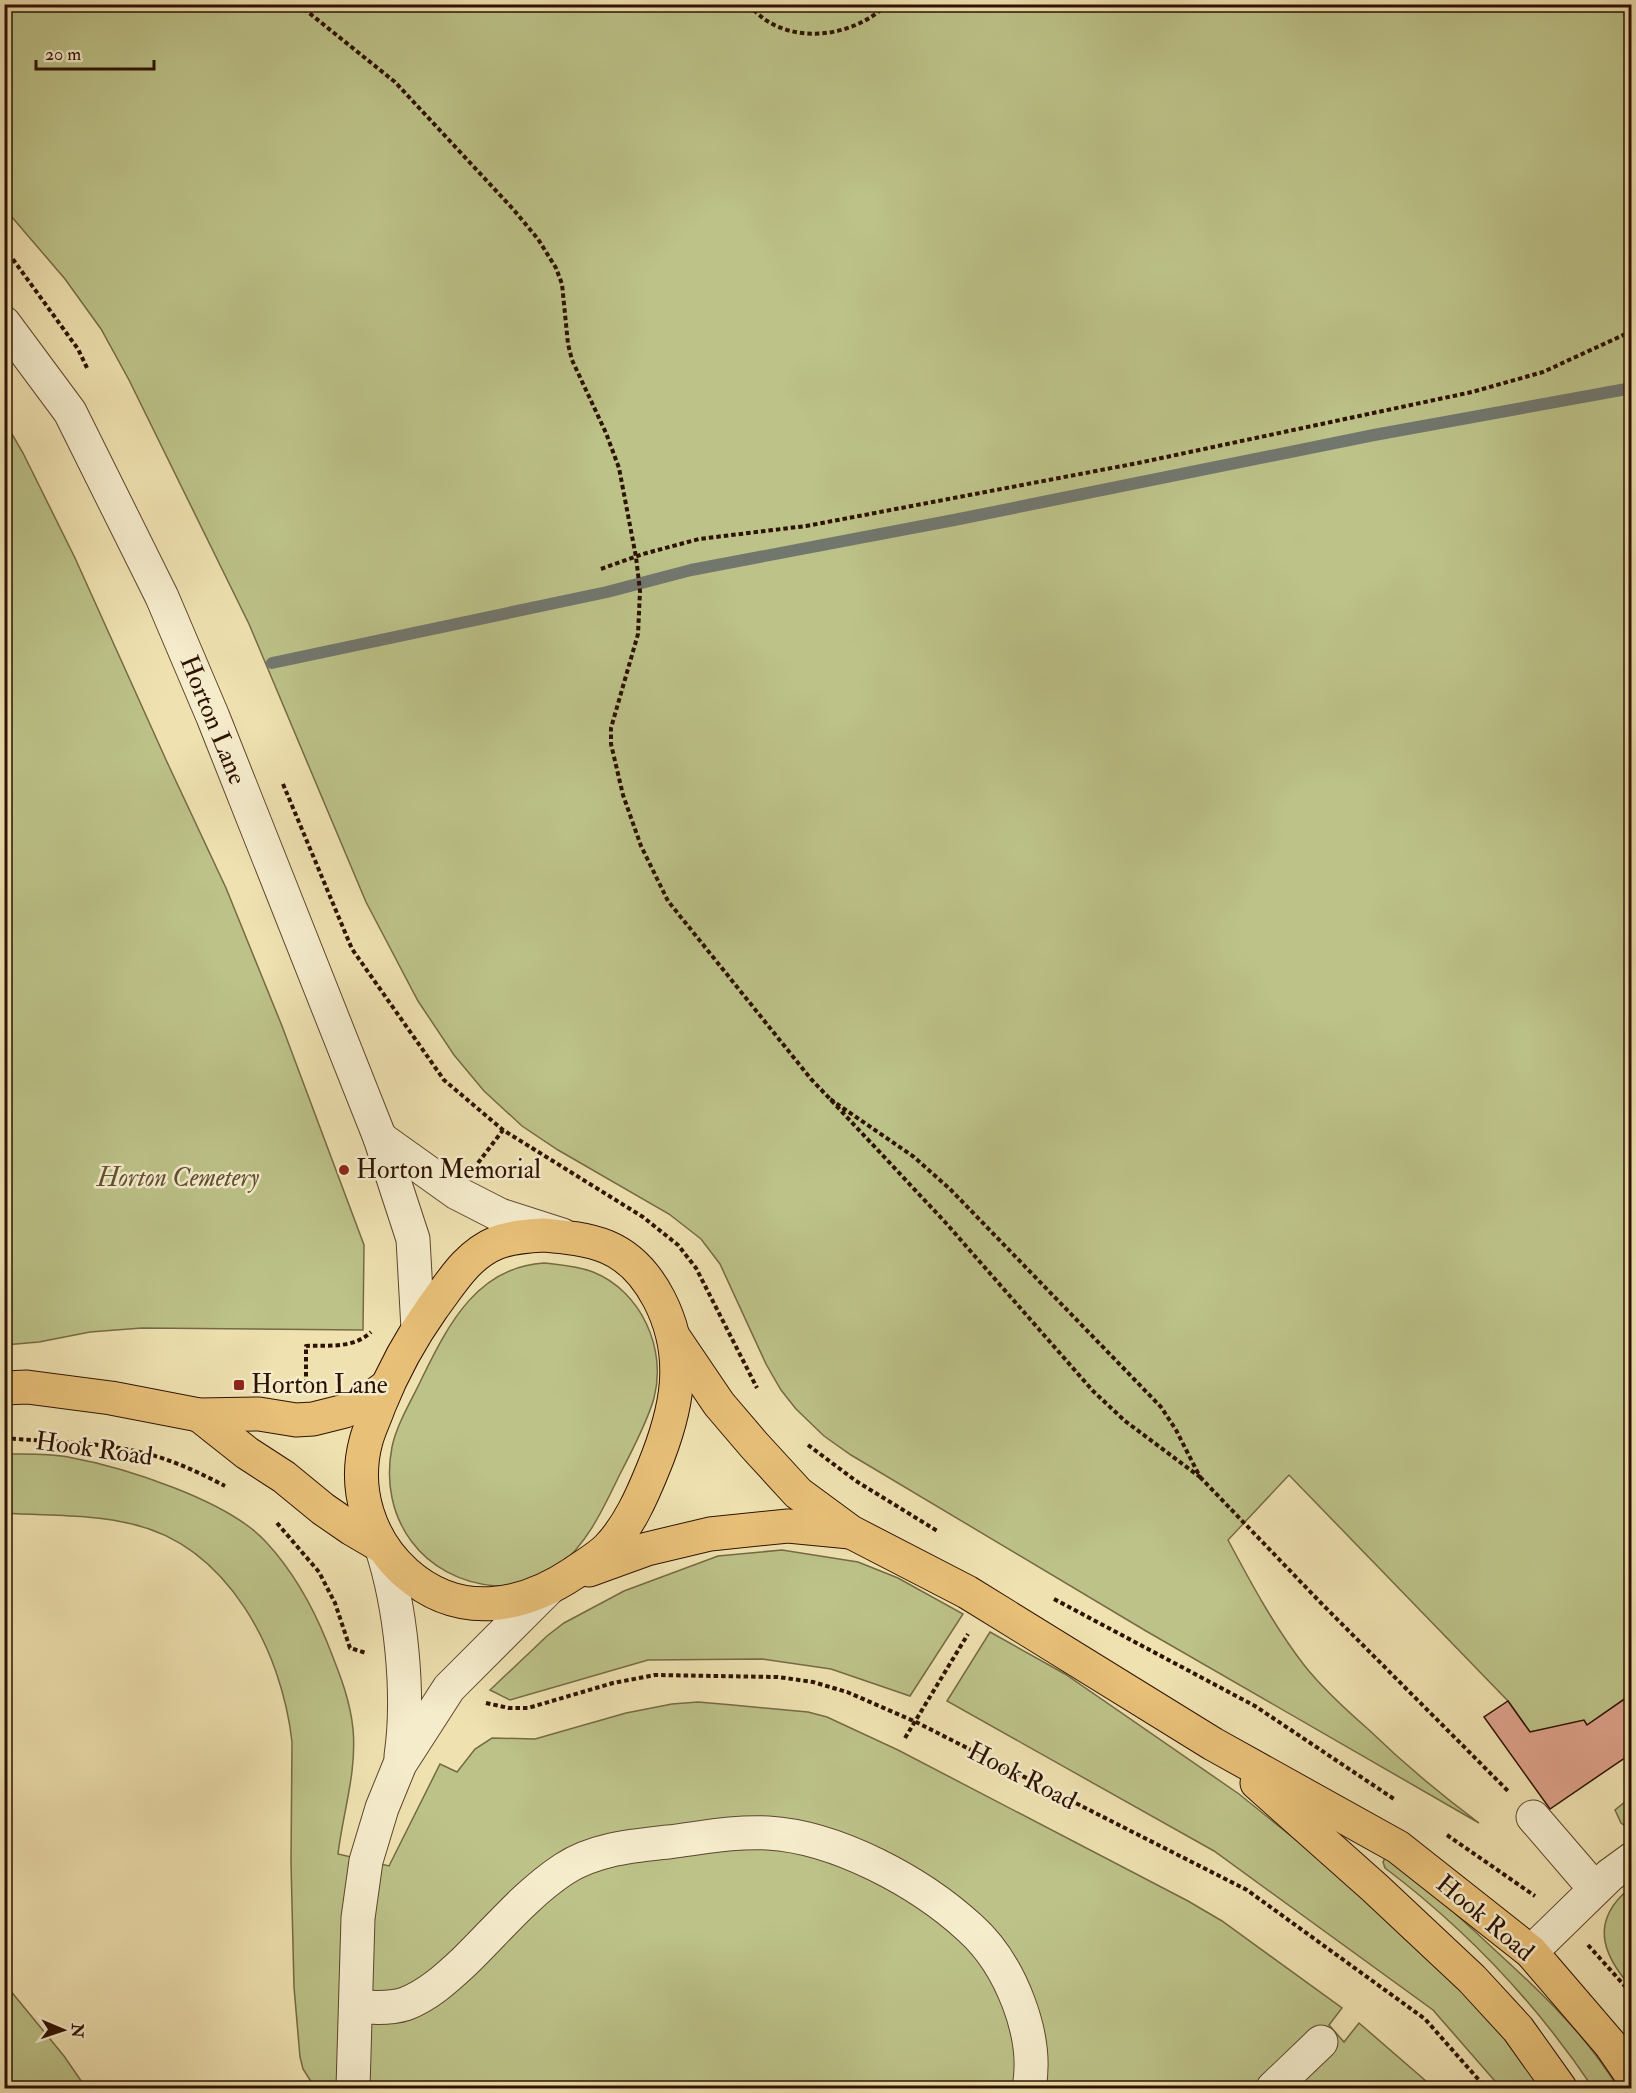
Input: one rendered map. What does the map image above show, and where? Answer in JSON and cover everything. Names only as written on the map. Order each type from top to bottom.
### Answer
[{"type":"main road","points":[[524,1236],[572,1238],[605,1246],[626,1257],[636,1266],[663,1306],[675,1339],[678,1364],[675,1400],[665,1437],[646,1486],[626,1525],[608,1548],[558,1583],[536,1595],[511,1602],[481,1605],[439,1594],[412,1578],[393,1561],[381,1546],[368,1518],[362,1488],[366,1441],[386,1387],[418,1329],[468,1261],[496,1243],[524,1236]]},
{"type":"main road","points":[[675,1339],[719,1404],[754,1445],[798,1493],[851,1532]]},
{"type":"main road","name":"Hook Road","points":[[4,1388],[27,1387],[111,1398],[199,1415],[259,1414],[297,1420],[313,1419],[345,1411],[386,1387]]},
{"type":"main road","name":"Hook Road","points":[[199,1415],[247,1453],[284,1477],[323,1509],[381,1546]]},
{"type":"main road","points":[[558,1583],[647,1550],[710,1534],[788,1526],[851,1532]]},
{"type":"main road","name":"Hook Road","points":[[851,1532],[1010,1616],[1213,1744],[1398,1846],[1531,1952],[1610,2044],[1632,2076]]},
{"type":"main road","name":"Hook Road","points":[[1213,1744],[1375,1888],[1472,1979],[1518,2028],[1560,2088]]},
{"type":"street","name":"Horton Lane","points":[[4,323],[70,412],[162,597],[213,717],[380,1138],[412,1239],[418,1329]]},
{"type":"street","points":[[380,1138],[457,1192],[500,1215],[572,1238]]},
{"type":"street","points":[[381,1546],[388,1566],[395,1601],[402,1665],[405,1727],[400,1764]]},
{"type":"street","points":[[353,2088],[356,1939],[366,1861],[382,1808],[400,1764],[449,1688],[558,1583]]},
{"type":"street","points":[[1533,1817],[1596,1889]]},
{"type":"street","points":[[356,2006],[390,2007],[406,2004],[421,1996],[453,1972],[529,1897],[563,1870],[596,1854],[628,1847],[735,1834],[766,1833],[797,1837],[860,1858],[922,1892],[975,1933],[998,1961],[1016,1999],[1031,2060],[1029,2088]]},
{"type":"street","points":[[1531,1952],[1610,1875],[1632,1859]]},
{"type":"street","points":[[1273,2088],[1321,2042]]},
{"type":"path","points":[[298,4],[395,82],[489,182],[548,253],[562,285],[568,344],[572,360],[606,433],[619,468],[640,591],[638,634],[610,728],[611,744],[623,795],[641,846],[668,901],[830,1099],[945,1222],[1093,1391],[1125,1421],[1200,1477],[1533,1817]]},
{"type":"path","points":[[749,4],[763,19],[775,27],[808,33],[841,30],[872,17],[887,4]]},
{"type":"path","points":[[601,569],[699,539],[817,524],[1138,463],[1472,392],[1543,372],[1632,331]]},
{"type":"path","points":[[830,1099],[914,1157],[950,1189],[1161,1407],[1176,1430],[1200,1477]]},
{"type":"path","points":[[473,1170],[502,1130],[643,1217],[663,1232],[687,1254],[696,1268],[761,1396]]},
{"type":"path","name":"Hook Road","points":[[4,1438],[123,1449],[147,1454],[186,1467],[228,1488]]},
{"type":"path","points":[[802,1440],[856,1481],[941,1534]]},
{"type":"path","points":[[270,1517],[320,1572],[335,1603],[350,1648],[371,1654]]},
{"type":"path","points":[[1044,1594],[1256,1706],[1402,1805]]},
{"type":"path","points":[[905,1738],[970,1632]]},
{"type":"path","name":"Hook Road","points":[[484,1703],[509,1708],[528,1708],[613,1683],[655,1675],[778,1677],[813,1682],[847,1692],[916,1722],[1247,1890],[1425,2019],[1486,2088]]},
{"type":"path","name":"Hook Road","points":[[1442,1832],[1510,1878]]},
{"type":"path","points":[[1619,1981],[1632,1994]]},
{"type":"green space","points":[[4,5],[1631,5],[1631,1694],[1587,1725],[1584,1721],[1530,1732],[1508,1701],[1289,1475],[1228,1540],[1245,1572],[1283,1635],[1319,1682],[1408,1766],[1479,1823],[1146,1631],[851,1455],[824,1436],[796,1409],[781,1390],[766,1364],[720,1264],[701,1239],[669,1214],[558,1150],[522,1126],[484,1091],[454,1055],[418,1001],[366,902],[249,624],[129,380],[101,329],[65,279],[5,209]]},
{"type":"green space","name":"Horton Cemetery","points":[[5,422],[23,453],[75,558],[226,888],[282,1026],[364,1245],[363,1330],[142,1328],[90,1332],[39,1342],[5,1345]]},
{"type":"green space","points":[[544,1263],[593,1272],[610,1281],[625,1293],[637,1307],[653,1342],[657,1360],[657,1379],[654,1398],[639,1436],[601,1513],[578,1548],[552,1572],[519,1583],[496,1586],[470,1581],[447,1572],[427,1558],[411,1541],[400,1521],[392,1498],[389,1473],[392,1447],[401,1420],[433,1356],[455,1318],[468,1301],[501,1275],[521,1267]]},
{"type":"green space","points":[[4,1454],[44,1454],[68,1457],[145,1477],[227,1512],[249,1527],[276,1553],[301,1589],[315,1615],[339,1674],[349,1706],[353,1729],[353,1761],[338,1854],[389,1866],[440,1764],[457,1772],[475,1749],[492,1738],[535,1739],[626,1713],[672,1704],[698,1702],[808,1712],[827,1717],[898,1750],[1188,1901],[1222,1921],[1342,2008],[1329,2025],[1344,2042],[1359,2023],[1434,2088],[315,2088],[303,2069],[300,2057],[294,1987],[291,1863],[292,1742],[286,1707],[276,1673],[262,1639],[244,1607],[222,1579],[196,1555],[166,1536],[132,1524],[102,1518],[5,1513]]},
{"type":"green space","points":[[782,1550],[858,1562],[898,1578],[963,1614],[910,1696],[831,1669],[762,1659],[648,1660],[510,1700],[490,1690],[564,1623],[624,1591],[718,1556]]},
{"type":"green space","points":[[990,1632],[1065,1674],[1239,1794],[1342,1877],[1426,1951],[1493,2022],[1543,2088],[1501,2088],[1433,2010],[1214,1851],[947,1701]]},
{"type":"green space","points":[[1631,1797],[1632,1830],[1621,1823],[1615,1810]]},
{"type":"green space","points":[[1385,1858],[1390,1859],[1445,1904],[1547,1999],[1578,2033],[1618,2088],[1593,2088],[1524,1997],[1472,1942],[1385,1868],[1383,1862]]},
{"type":"green space","points":[[1631,1887],[1631,1987],[1613,1962],[1604,1937],[1609,1912],[1618,1899]]},
{"type":"green space","points":[[5,1984],[64,2056],[86,2088],[5,2088]]},
{"type":"building","points":[[1632,1694],[1632,1753],[1550,1809],[1484,1717],[1508,1701],[1530,1732],[1584,1720],[1587,1725]]},
{"type":"waterway","points":[[272,663],[607,592],[691,570],[954,520],[1374,435],[1632,388]]},
{"type":"place","name":"Horton Memorial","points":[[344,1170]]},
{"type":"place","name":"Horton Lane","points":[[239,1385]]}]
